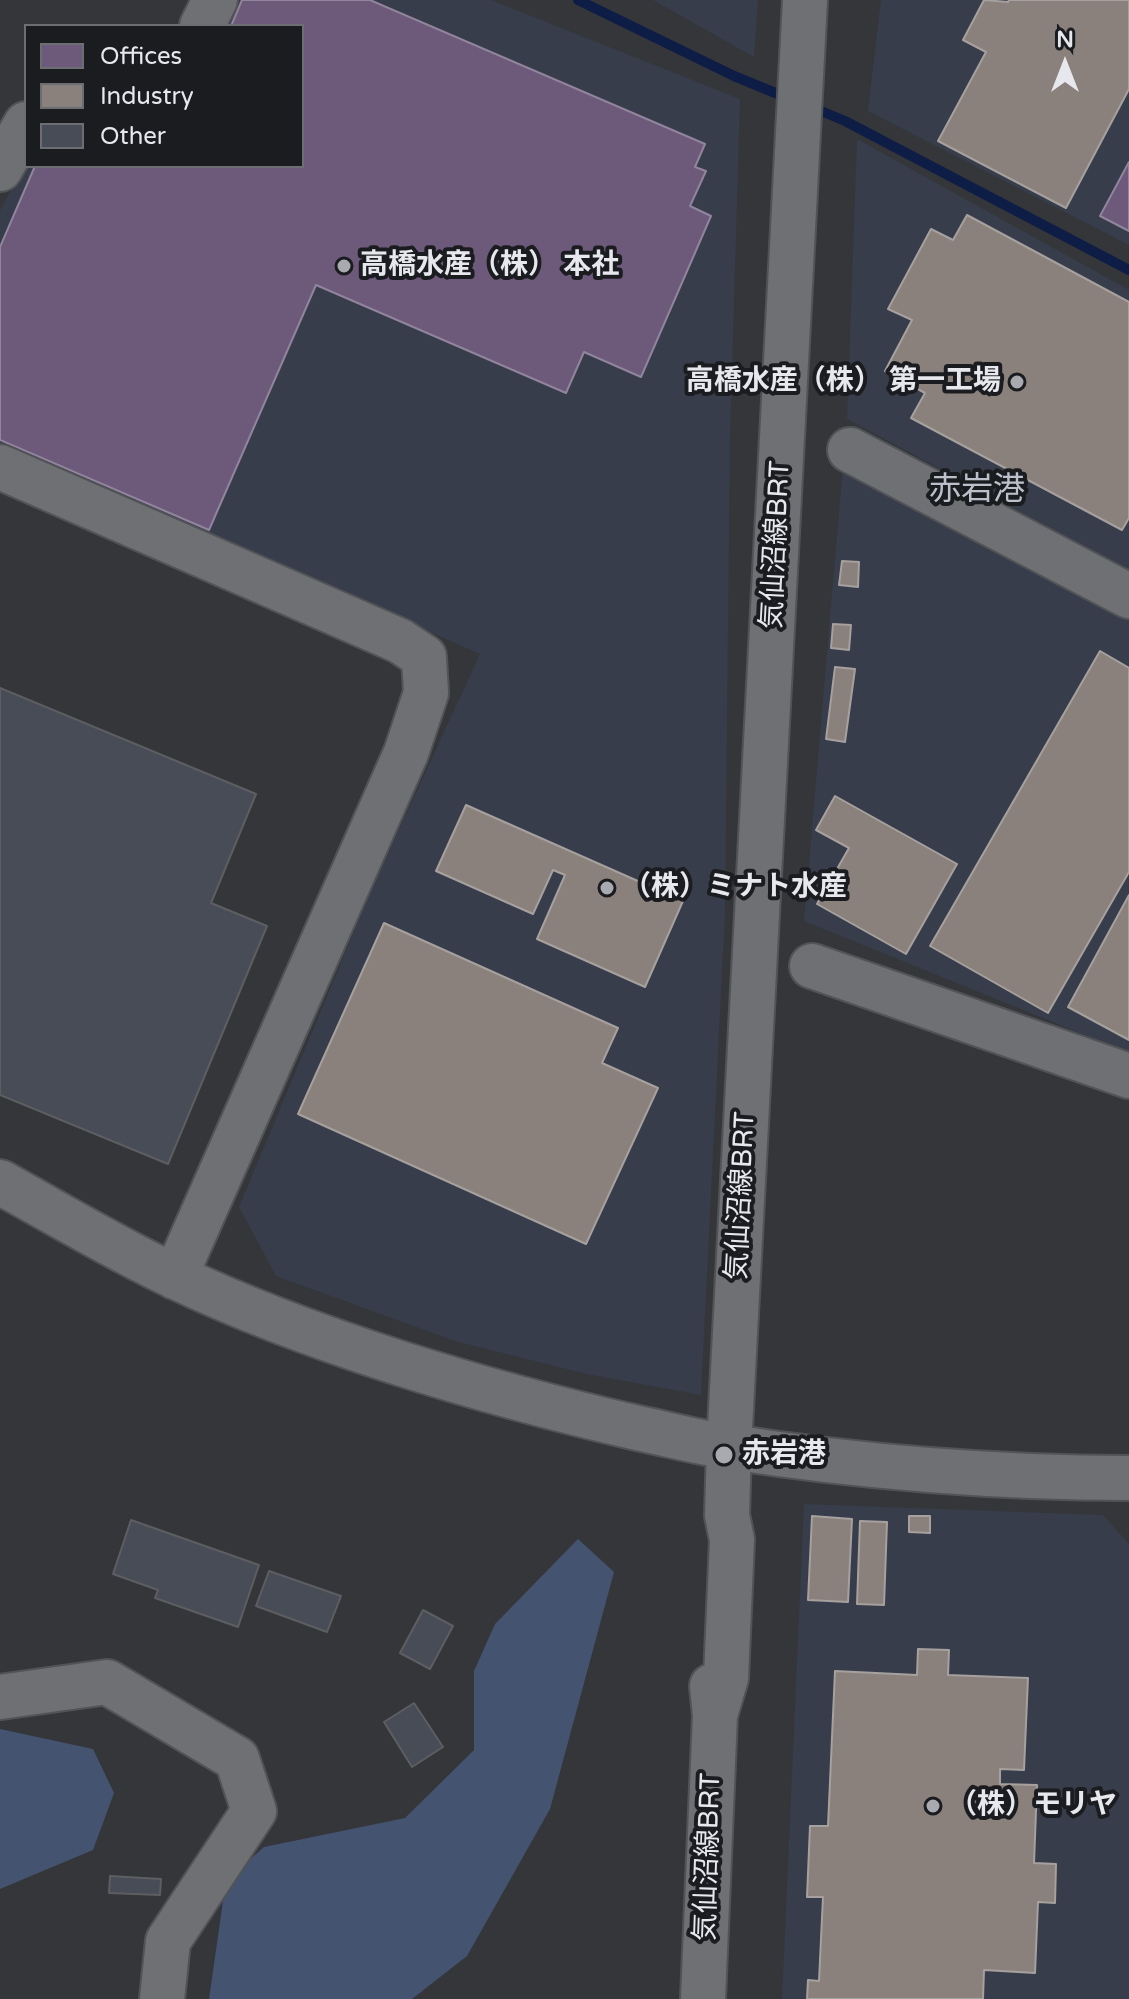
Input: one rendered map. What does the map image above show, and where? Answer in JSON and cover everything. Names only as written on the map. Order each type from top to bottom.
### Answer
[{"type":"street","points":[[203,24],[215,0]]},
{"type":"street","name":"気仙沼線BRT","points":[[703,1999],[715,1715],[711,1674],[718,1541],[727,1515],[736,1302],[726,1269],[731,1130],[748,1089],[805,0]]},
{"type":"street","points":[[0,169],[24,127]]},
{"type":"street","points":[[850,450],[1129,596]]},
{"type":"street","points":[[0,467],[400,641],[424,657],[426,693],[406,753],[175,1277]]},
{"type":"street","points":[[812,966],[1129,1076]]},
{"type":"street","points":[[0,1182],[175,1277],[352,1347],[462,1383],[611,1422],[729,1447],[957,1471],[1129,1478]]},
{"type":"street","points":[[0,1697],[107,1682],[237,1759],[254,1811],[168,1941],[162,1999]]},
{"type":"shaded area","points":[[231,0],[491,0],[740,99],[730,439],[725,911],[701,1395],[587,1374],[455,1341],[276,1276],[239,1207],[373,886],[480,654],[0,443],[0,210],[24,168],[304,168],[304,24],[218,24]]},
{"type":"shaded area","points":[[653,0],[758,0],[754,57]]},
{"type":"shaded area","points":[[881,0],[1129,0],[1129,245],[868,111]]},
{"type":"shaded area","name":"高橋水産（株） 第一工場","points":[[857,139],[1129,290],[1129,570],[847,419]]},
{"type":"shaded area","points":[[843,466],[1129,610],[1129,1053],[804,921]]},
{"type":"shaded area","points":[[804,1504],[1103,1515],[1129,1544],[1129,1999],[782,1999]]},
{"type":"shaded area","points":[[578,1539],[614,1572],[550,1809],[467,1956],[412,1999],[209,1999],[226,1880],[264,1847],[405,1818],[474,1750],[474,1671],[495,1624]]},
{"type":"shaded area","points":[[0,1729],[93,1749],[114,1793],[93,1850],[0,1889]]},
{"type":"building: Offices","name":"高橋水産（株） 本社","points":[[242,0],[370,0],[705,144],[695,167],[706,171],[690,206],[711,216],[641,377],[584,352],[566,393],[316,285],[209,530],[0,440],[0,247],[34,168],[304,168],[304,24],[232,24]]},
{"type":"building: Offices","points":[[1129,162],[1129,231],[1100,216]]},
{"type":"building: Industry","points":[[984,0],[1129,0],[1129,89],[1066,208],[938,141],[986,52],[963,40]]},
{"type":"building: Industry","name":"高橋水産（株） 第一工場","points":[[967,215],[1129,302],[1129,518],[1122,530],[911,418],[925,393],[885,371],[912,320],[888,309],[931,229],[953,240]]},
{"type":"building: Industry","points":[[842,561],[859,562],[858,587],[839,585]]},
{"type":"building: Industry","points":[[833,624],[851,625],[849,650],[831,648]]},
{"type":"building: Industry","points":[[1100,651],[1129,668],[1129,872],[1048,1013],[930,946]]},
{"type":"building: Industry","points":[[835,667],[855,669],[845,742],[826,739]]},
{"type":"building: Industry","points":[[835,796],[957,864],[906,954],[817,904],[849,848],[816,830]]},
{"type":"building: Industry","name":"（株）ミナト水産","points":[[466,805],[683,901],[645,987],[537,939],[565,875],[553,870],[533,914],[436,871]]},
{"type":"building: Industry","points":[[1129,895],[1129,1040],[1068,1007]]},
{"type":"building: Industry","points":[[384,923],[618,1028],[602,1063],[658,1088],[586,1244],[298,1114]]},
{"type":"building: Industry","points":[[812,1516],[852,1519],[848,1602],[808,1600]]},
{"type":"building: Industry","points":[[909,1516],[930,1516],[930,1533],[909,1532]]},
{"type":"building: Industry","points":[[860,1521],[887,1522],[884,1605],[857,1604]]},
{"type":"building: Industry","name":"（株）モリヤ","points":[[918,1649],[949,1650],[948,1675],[1028,1678],[1024,1770],[1000,1769],[1000,1784],[1037,1785],[1034,1863],[1056,1864],[1055,1903],[1038,1902],[1035,1973],[984,1970],[983,1999],[807,1999],[808,1980],[819,1981],[823,1897],[807,1897],[810,1826],[828,1826],[835,1671],[917,1675]]},
{"type":"building: Other","points":[[0,688],[256,794],[211,903],[267,926],[168,1164],[0,1095]]},
{"type":"building: Other","points":[[131,1520],[259,1565],[238,1627],[155,1598],[158,1590],[113,1574]]},
{"type":"building: Other","points":[[269,1571],[341,1596],[327,1632],[256,1606]]},
{"type":"building: Other","points":[[423,1610],[453,1626],[430,1669],[400,1653]]},
{"type":"building: Other","points":[[414,1703],[443,1747],[412,1767],[384,1722]]},
{"type":"building: Other","points":[[110,1876],[161,1879],[160,1895],[109,1893]]},
{"type":"waterway","points":[[578,0],[734,76],[790,99]]},
{"type":"waterway","points":[[809,106],[845,121],[1129,270]]},
{"type":"place","name":"高橋水産（株） 本社","points":[[344,266]]},
{"type":"place","name":"高橋水産（株） 第一工場","points":[[1017,382]]},
{"type":"place","name":"（株）ミナト水産","points":[[607,888]]},
{"type":"place","name":"赤岩港","points":[[724,1455]]},
{"type":"place","name":"（株）モリヤ","points":[[933,1806]]},
{"type":"district","name":"赤岩港","points":[[977,491]]}]
